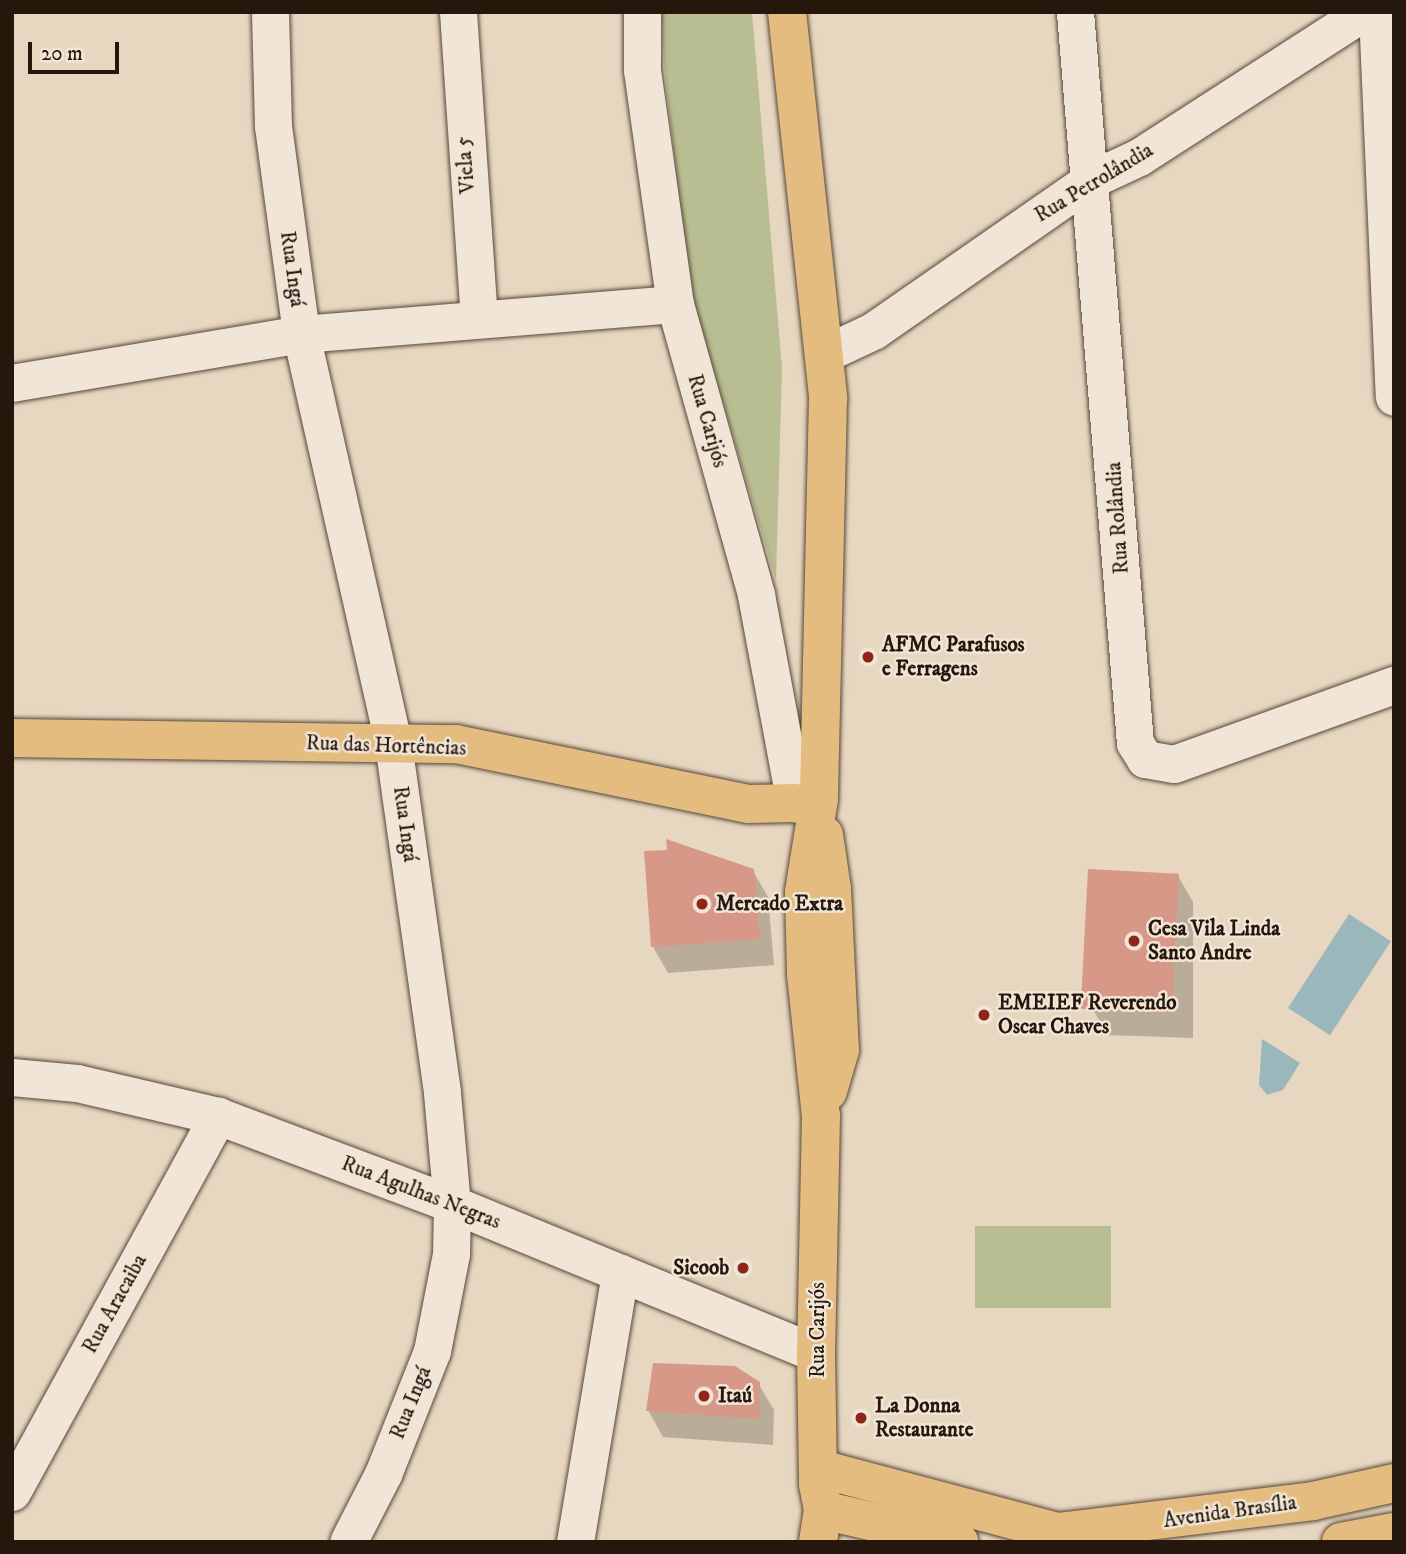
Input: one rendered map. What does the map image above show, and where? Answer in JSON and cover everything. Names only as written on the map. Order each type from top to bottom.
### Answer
[{"type":"main road","name":"Rua Carijós","points":[[787,12],[828,398],[807,801],[832,889],[840,1050],[821,1116],[816,1353],[821,1526]]},
{"type":"main road","name":"Rua das Hortências","points":[[12,738],[456,744],[749,804],[807,801]]},
{"type":"main road","name":"Avenida Brasília","points":[[821,1469],[1058,1537],[1313,1501],[1394,1483]]},
{"type":"main road","points":[[821,1526],[959,1542]]},
{"type":"main road","points":[[1342,1542],[1394,1532]]},
{"type":"street","name":"Rua Ingá","points":[[270,12],[273,126],[301,334],[393,743],[442,1093],[452,1204],[451,1254],[432,1350],[383,1474],[348,1542]]},
{"type":"street","name":"Viela 5","points":[[458,12],[479,318]]},
{"type":"street","name":"Rua Carijós","points":[[642,12],[642,71],[675,304],[756,595],[807,801]]},
{"type":"street","name":"Rua Rolândia","points":[[1075,12],[1092,179],[1135,743],[1145,758],[1174,764],[1394,685]]},
{"type":"street","name":"Rua Petrolândia","points":[[824,354],[873,331],[1092,179],[1139,157],[1364,12]]},
{"type":"street","points":[[1377,12],[1394,397]]},
{"type":"street","points":[[12,383],[301,334],[675,304]]},
{"type":"street","name":"Rua Agulhas Negras","points":[[12,1077],[77,1083],[218,1116],[452,1204],[816,1353]]},
{"type":"street","name":"Rua Aracaiba","points":[[12,1492],[218,1116]]},
{"type":"street","points":[[575,1542],[620,1273]]},
{"type":"green space","points":[[662,12],[752,12],[782,368],[776,580],[690,291],[664,65]]},
{"type":"green space","points":[[975,1226],[1111,1226],[1111,1308],[975,1308]]},
{"type":"water","points":[[1349,914],[1391,941],[1330,1035],[1288,1008]]},
{"type":"water","points":[[1262,1039],[1300,1063],[1283,1090],[1267,1095],[1259,1085]]},
{"type":"building","name":"Mercado Extra","points":[[666,839],[754,869],[760,939],[651,947],[644,851],[667,850]]},
{"type":"building","name":"Cesa Vila Linda Santo Andre","points":[[1088,869],[1179,874],[1172,1014],[1081,1009]]},
{"type":"building","name":"Itaú","points":[[653,1363],[735,1366],[760,1382],[759,1419],[646,1411]]},
{"type":"place","name":"AFMC Parafusos e Ferragens","points":[[868,657]]},
{"type":"place","name":"Mercado Extra","points":[[702,904]]},
{"type":"place","name":"Cesa Vila Linda Santo Andre","points":[[1134,941]]},
{"type":"place","name":"EMEIEF Reverendo Oscar Chaves","points":[[984,1015]]},
{"type":"place","name":"Sicoob","points":[[743,1268]]},
{"type":"place","name":"Itaú","points":[[704,1396]]},
{"type":"place","name":"La Donna Restaurante","points":[[861,1418]]}]
